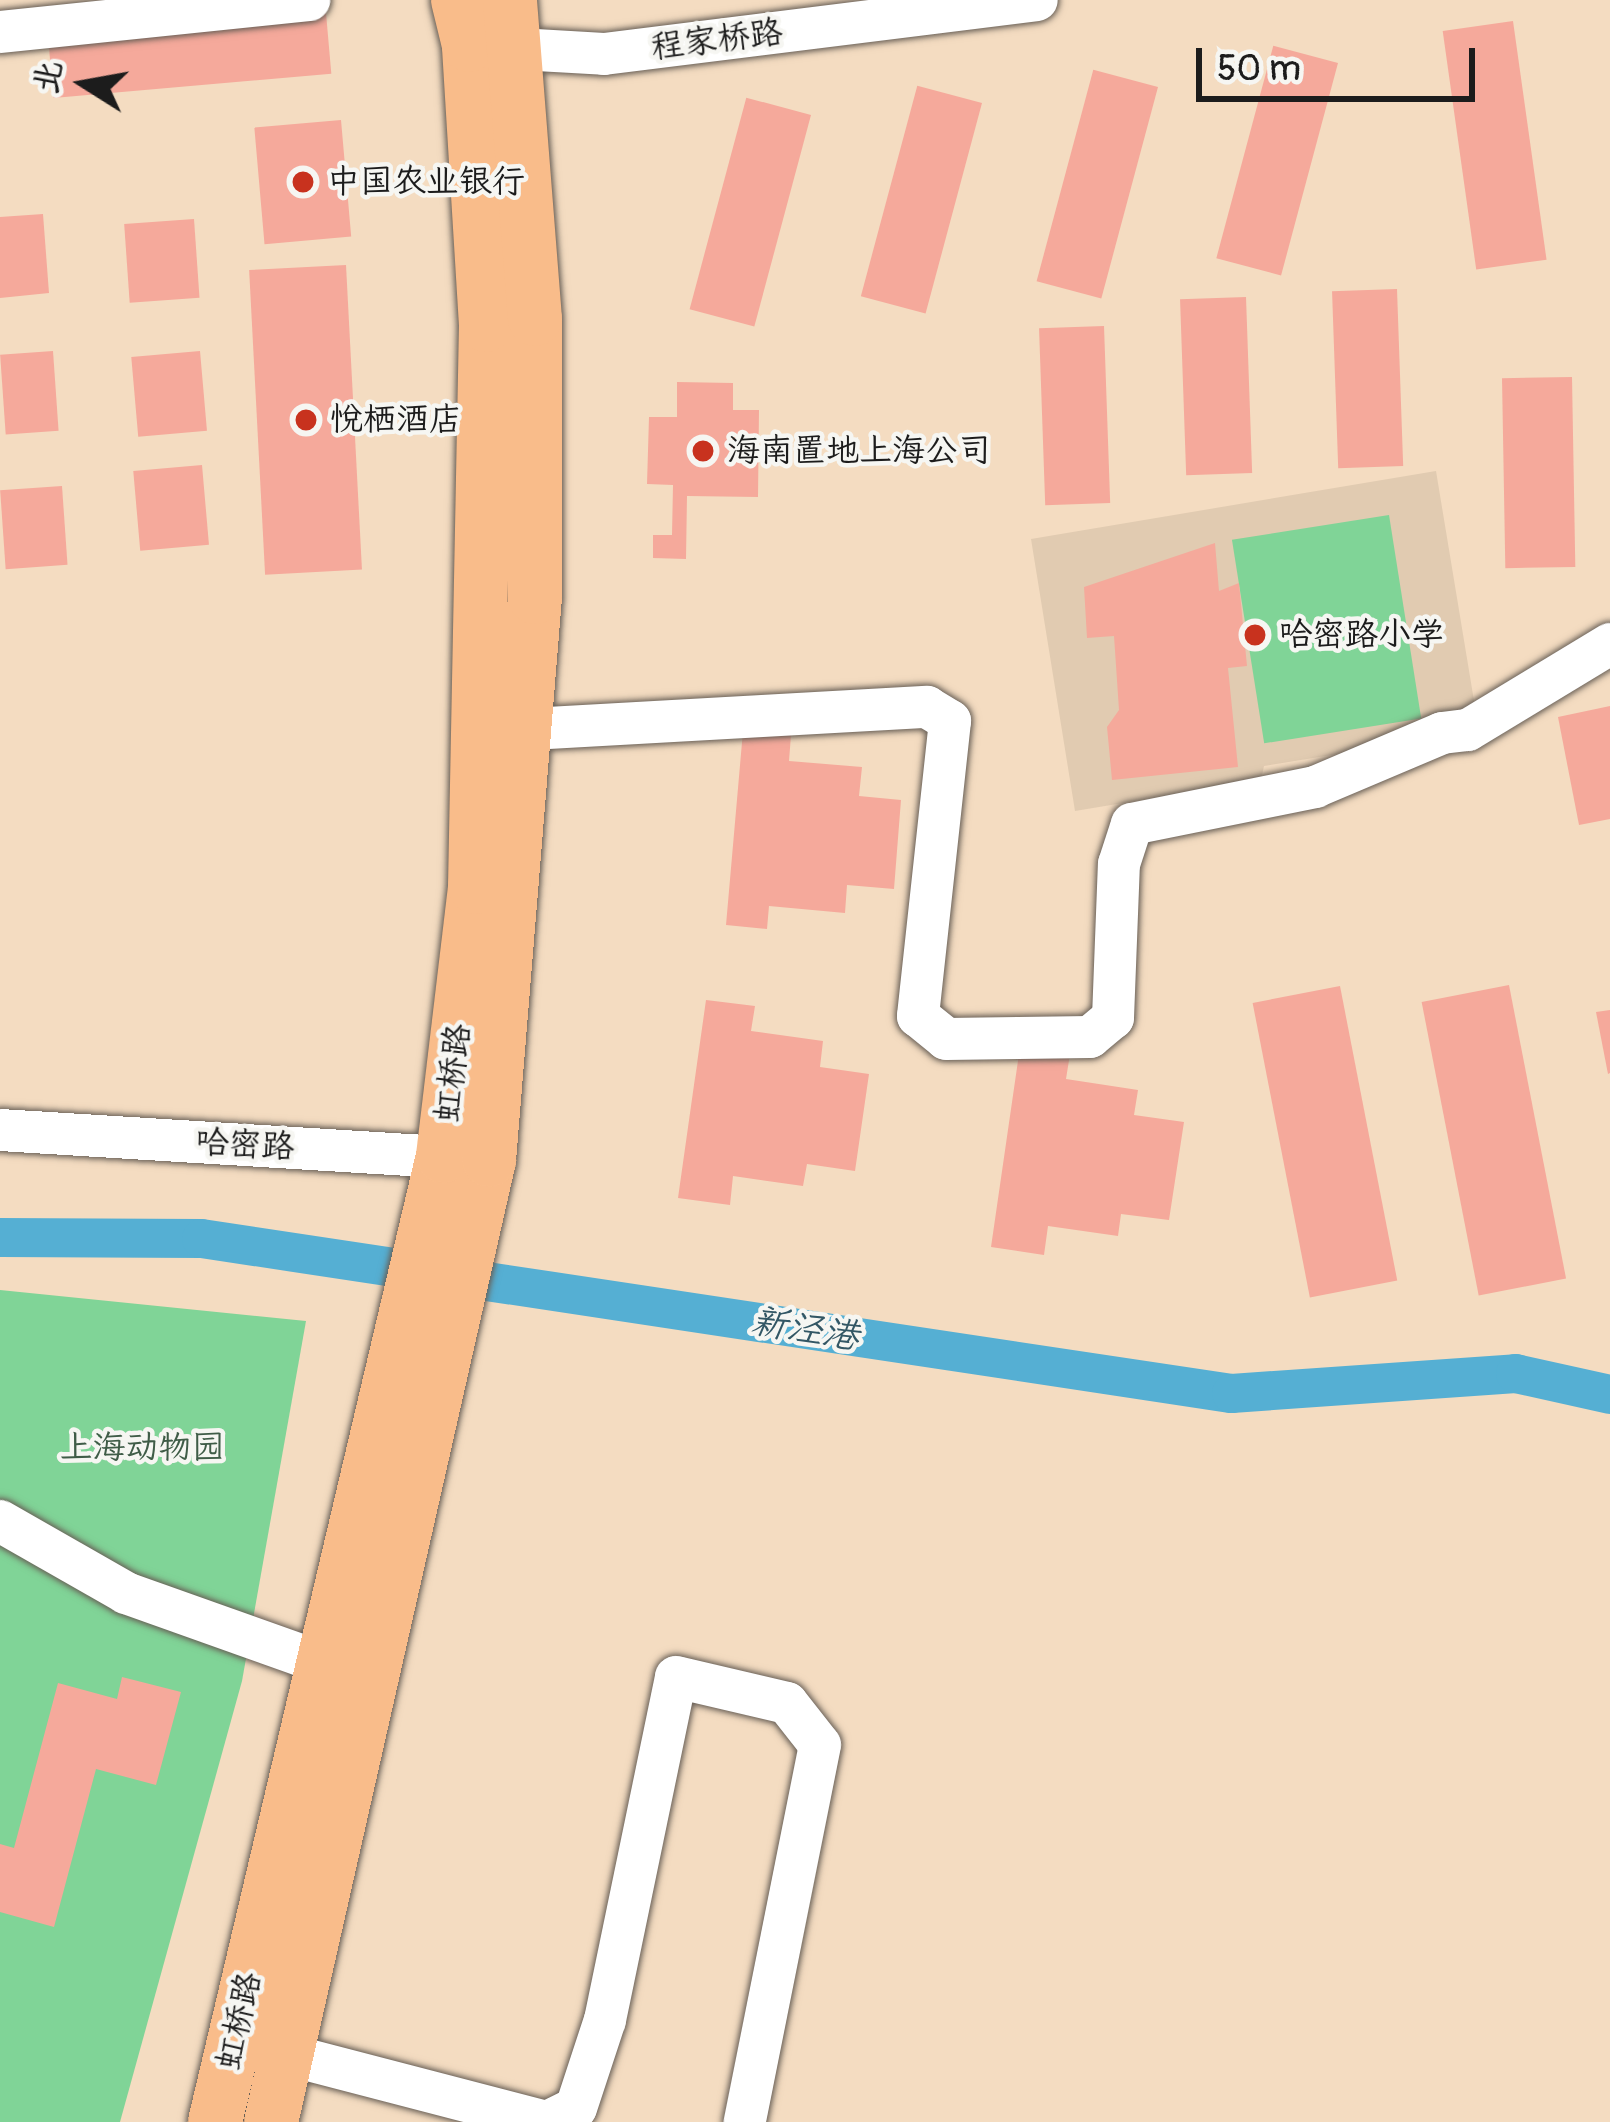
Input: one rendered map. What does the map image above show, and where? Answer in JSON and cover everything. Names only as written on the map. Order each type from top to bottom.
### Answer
[{"type":"main road","name":"虹桥路","points":[[272,2122],[289,2055],[422,1347],[466,1158],[530,729],[535,319],[489,24]]},
{"type":"main road","name":"虹桥路","points":[[466,1158],[482,625],[489,24]]},
{"type":"main road","name":"虹桥路","points":[[215,2122],[323,1663],[422,1347]]},
{"type":"street","points":[[0,32],[308,0]]},
{"type":"street","name":"程家桥路","points":[[489,24],[604,54],[1037,0]]},
{"type":"street","points":[[530,729],[927,706],[950,722],[918,1016],[946,1039],[1090,1036],[1113,1018],[1119,864],[1132,824],[1315,788],[1442,733],[1468,730],[1610,644]]},
{"type":"street","name":"哈密路","points":[[0,1130],[466,1158]]},
{"type":"street","points":[[0,1521],[126,1593],[323,1663]]},
{"type":"street","points":[[289,2055],[547,2122],[576,2108],[605,2020],[676,1677],[787,1703],[820,1744],[745,2122]]},
{"type":"shaded area","name":"哈密路小学","points":[[1436,471],[1479,731],[1264,766],[1261,780],[1075,811],[1031,539]]},
{"type":"green space","points":[[1389,515],[1421,718],[1264,743],[1232,540]]},
{"type":"green space","name":"上海动物园","points":[[0,1290],[306,1321],[242,1681],[120,2122],[0,2122]]},
{"type":"building","points":[[326,13],[331,74],[53,98],[48,37]]},
{"type":"building","points":[[1513,21],[1547,260],[1476,270],[1443,31]]},
{"type":"building","points":[[1273,46],[1338,63],[1281,276],[1216,258]]},
{"type":"building","points":[[1093,70],[1158,87],[1101,299],[1037,281]]},
{"type":"building","points":[[917,86],[982,103],[926,314],[861,296]]},
{"type":"building","points":[[746,98],[811,115],[754,327],[690,309]]},
{"type":"building","name":"中国农业银行","points":[[341,120],[351,237],[265,244],[254,128]]},
{"type":"building","points":[[43,214],[49,293],[0,298],[0,217]]},
{"type":"building","points":[[194,219],[200,298],[130,303],[124,224]]},
{"type":"building","name":"悦栖酒店","points":[[346,265],[362,570],[265,575],[249,270]]},
{"type":"building","points":[[1397,289],[1403,466],[1338,468],[1332,291]]},
{"type":"building","points":[[1246,297],[1252,473],[1186,475],[1180,299]]},
{"type":"building","points":[[1104,326],[1110,503],[1045,505],[1039,328]]},
{"type":"building","points":[[53,351],[59,431],[6,435],[0,355]]},
{"type":"building","points":[[200,351],[207,431],[138,437],[131,357]]},
{"type":"building","points":[[1572,377],[1575,567],[1505,568],[1502,378]]},
{"type":"building","name":"海南置地上海公司","points":[[677,382],[733,383],[733,410],[759,410],[758,497],[687,496],[686,559],[653,558],[653,535],[672,535],[673,485],[647,484],[649,417],[677,417]]},
{"type":"building","points":[[202,465],[209,545],[140,551],[133,471]]},
{"type":"building","points":[[62,486],[68,565],[6,569],[0,490]]},
{"type":"building","points":[[1215,543],[1219,591],[1239,583],[1247,666],[1228,668],[1238,767],[1112,780],[1107,727],[1119,710],[1114,636],[1087,638],[1084,587]]},
{"type":"building","points":[[1610,706],[1610,819],[1579,825],[1558,717]]},
{"type":"building","points":[[743,731],[791,735],[789,761],[862,767],[859,796],[901,800],[894,889],[847,885],[845,913],[769,906],[767,929],[726,925]]},
{"type":"building","points":[[1509,985],[1566,1279],[1479,1295],[1422,1002]]},
{"type":"building","points":[[1340,986],[1397,1280],[1310,1297],[1253,1003]]},
{"type":"building","points":[[706,1000],[755,1006],[751,1031],[823,1041],[820,1067],[869,1074],[855,1171],[807,1164],[803,1186],[733,1176],[730,1205],[678,1198]]},
{"type":"building","points":[[1610,1010],[1610,1073],[1608,1074],[1596,1012]]},
{"type":"building","points":[[1020,1047],[1070,1054],[1066,1079],[1138,1090],[1134,1115],[1184,1122],[1169,1220],[1121,1214],[1118,1236],[1048,1226],[1044,1255],[991,1247]]},
{"type":"building","points":[[122,1677],[181,1692],[156,1785],[96,1769],[54,1927],[0,1912],[0,1844],[14,1848],[58,1683],[117,1699]]},
{"type":"waterway","name":"新泾港","points":[[0,1237],[201,1238],[1231,1393],[1515,1373],[1610,1394]]},
{"type":"place","name":"中国农业银行","points":[[303,182]]},
{"type":"place","name":"悦栖酒店","points":[[306,420]]},
{"type":"place","name":"海南置地上海公司","points":[[703,451]]},
{"type":"place","name":"哈密路小学","points":[[1255,635]]}]
